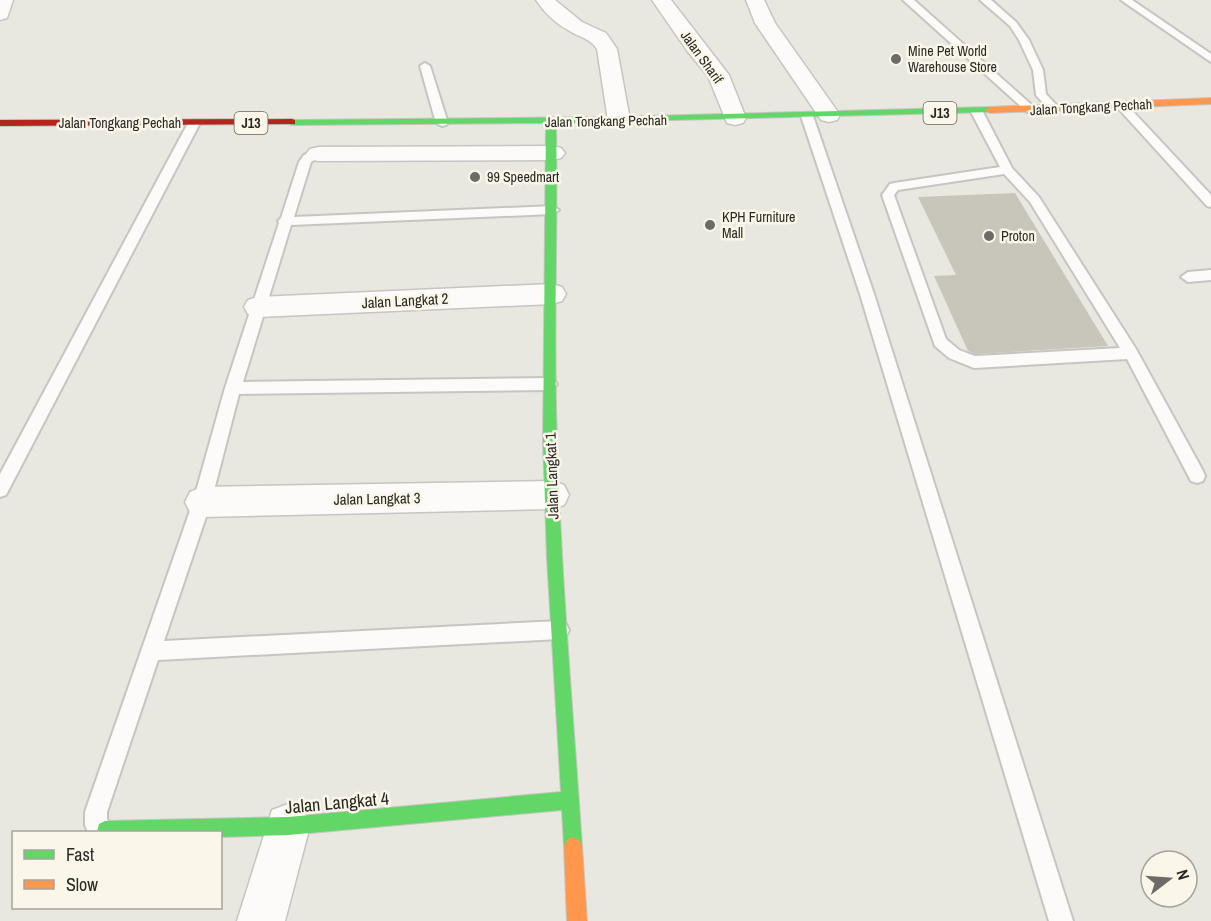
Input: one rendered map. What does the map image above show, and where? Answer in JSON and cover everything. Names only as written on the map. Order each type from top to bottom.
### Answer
[{"type":"main road","name":"Jalan Tongkang Pechah","points":[[0,123],[442,123],[551,140],[619,120],[977,112],[1211,101]]},
{"type":"main road","name":"Jalan Langkat 1","points":[[551,140],[553,210],[549,384],[552,495],[577,921]]},
{"type":"main road","name":"Jalan Langkat 4","points":[[105,830],[288,826],[571,800]]},
{"type":"street","points":[[0,14],[4,0]]},
{"type":"street","points":[[545,0],[554,10],[576,26],[599,37],[607,49],[619,120]]},
{"type":"street","name":"Jalan Sharif","points":[[661,0],[695,48],[718,75],[735,118]]},
{"type":"street","points":[[755,0],[765,22],[829,115]]},
{"type":"street","points":[[318,154],[551,140]]},
{"type":"street","name":"Jalan Langkat 2","points":[[258,308],[552,294]]},
{"type":"street","name":"Jalan Langkat 3","points":[[202,502],[552,495]]},
{"type":"street","points":[[261,921],[288,826]]},
{"type":"lane","points":[[908,0],[1031,110]]},
{"type":"lane","points":[[985,0],[1013,24],[1024,40],[1038,70],[1041,95],[1054,109]]},
{"type":"lane","points":[[1126,0],[1211,60]]},
{"type":"lane","points":[[425,66],[442,123]]},
{"type":"lane","points":[[1122,106],[1211,203]]},
{"type":"lane","points":[[977,112],[1007,170],[1035,200],[1131,353],[1197,476]]},
{"type":"lane","points":[[807,116],[867,294],[1061,921]]},
{"type":"lane","points":[[0,490],[194,123]]},
{"type":"lane","points":[[105,830],[96,825],[96,812],[202,502],[233,388],[284,221],[305,162],[308,158],[318,154]]},
{"type":"lane","points":[[1007,170],[894,187],[888,195],[940,342],[954,354],[974,362],[1131,353]]},
{"type":"lane","points":[[284,221],[553,210]]},
{"type":"lane","points":[[1188,277],[1211,275]]},
{"type":"lane","points":[[233,388],[549,384]]},
{"type":"lane","points":[[150,651],[559,630]]},
{"type":"building","name":"Proton","points":[[1015,193],[1108,346],[975,354],[968,351],[934,276],[956,275],[918,197]]},
{"type":"traffic: fast","points":[[292,122],[606,120],[990,110]]},
{"type":"traffic: fast","points":[[551,122],[550,442],[573,846]]},
{"type":"traffic: fast","points":[[105,830],[288,826],[571,800]]},
{"type":"traffic: slow","points":[[990,110],[1211,101]]},
{"type":"traffic: slow","points":[[573,846],[577,921]]},
{"type":"traffic: jam","points":[[0,123],[292,122]]},
{"type":"place","name":"Mine Pet World Warehouse Store","points":[[896,59]]},
{"type":"place","name":"99 Speedmart","points":[[475,177]]},
{"type":"place","name":"KPH Furniture Mall","points":[[710,225]]},
{"type":"place","name":"Proton","points":[[989,236]]}]
